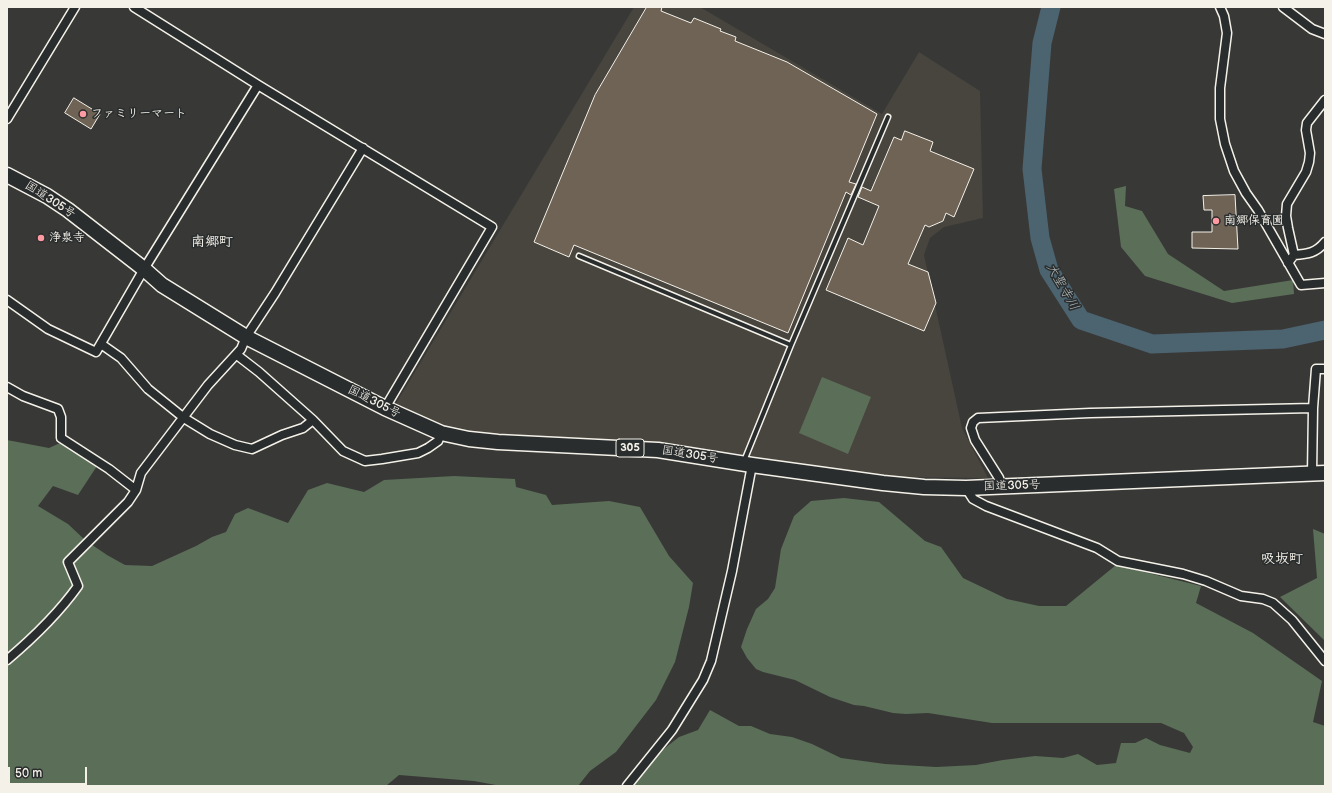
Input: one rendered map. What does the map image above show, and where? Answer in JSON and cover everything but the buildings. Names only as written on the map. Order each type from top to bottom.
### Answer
[{"type":"highway","name":"国道305号","points":[[7,175],[47,196],[68,210],[144,269],[162,285],[246,337],[384,408],[441,433],[468,439],[498,442],[658,450],[882,484],[924,487],[1002,487],[1318,473]]},
{"type":"street","points":[[7,119],[75,7]]},
{"type":"street","points":[[134,7],[258,85],[492,227],[384,408]]},
{"type":"street","points":[[1220,7],[1224,16],[1227,33],[1220,88],[1220,119],[1225,144],[1234,170],[1246,193],[1258,210],[1301,284],[1325,283]]},
{"type":"street","points":[[1282,7],[1312,28],[1325,34]]},
{"type":"street","points":[[7,300],[48,329],[96,352],[144,269],[258,85]]},
{"type":"street","points":[[1288,263],[1294,255],[1286,216],[1287,204],[1306,172],[1309,162],[1310,153],[1306,130],[1307,123],[1325,100]]},
{"type":"street","points":[[7,660],[67,601],[78,586],[68,562],[128,502],[136,490],[141,473],[208,385],[236,355],[363,148]]},
{"type":"street","points":[[1294,255],[1311,254],[1318,250],[1325,242]]},
{"type":"street","points":[[101,344],[121,358],[148,390],[184,418],[210,434],[235,445],[252,449],[282,435],[303,428],[314,420]]},
{"type":"street","points":[[236,355],[259,372],[314,420],[343,451],[365,461],[418,453],[438,441],[441,433]]},
{"type":"street","points":[[1318,473],[1313,408],[1316,369],[1325,369]]},
{"type":"street","points":[[7,387],[23,396],[58,409],[61,417],[61,438],[109,469],[136,490]]},
{"type":"street","points":[[1002,487],[999,478],[975,440],[971,428],[973,422],[978,418],[1090,413],[1313,408]]},
{"type":"street","points":[[627,786],[672,730],[703,680],[711,661],[732,571],[748,464]]},
{"type":"street","points":[[966,488],[973,499],[986,506],[1097,548],[1118,561],[1189,576],[1206,581],[1242,596],[1263,599],[1273,603],[1292,620],[1325,660]]},
{"type":"lane","points":[[748,464],[791,345],[888,117]]},
{"type":"lane","points":[[579,256],[791,345]]},
{"type":"shaded area","points":[[634,7],[700,7],[882,114],[919,52],[980,91],[983,218],[944,227],[930,238],[924,255],[962,428],[988,478],[882,477],[738,454],[635,441],[486,433],[438,424],[395,405]]},
{"type":"green space","points":[[1126,186],[1125,206],[1142,211],[1168,254],[1224,291],[1293,280],[1294,294],[1232,303],[1145,276],[1121,247],[1114,189]]},
{"type":"green space","points":[[822,377],[871,397],[848,454],[799,433]]},
{"type":"green space","points":[[7,440],[49,448],[60,443],[97,466],[78,495],[53,486],[38,506],[68,524],[85,540],[125,565],[152,566],[196,546],[212,537],[226,532],[235,514],[248,508],[288,523],[308,490],[327,483],[364,492],[384,480],[454,476],[515,479],[516,487],[546,495],[552,505],[609,501],[640,507],[669,556],[693,583],[689,607],[675,662],[656,700],[616,752],[590,771],[578,786],[501,786],[474,781],[399,775],[386,786],[7,786]]},
{"type":"green space","points":[[844,498],[879,502],[925,541],[941,547],[963,578],[1007,599],[1039,606],[1066,606],[1116,565],[1201,586],[1196,603],[1253,633],[1322,681],[1313,722],[1325,726],[1325,786],[633,786],[660,752],[679,737],[698,730],[710,710],[739,726],[751,726],[770,734],[792,737],[812,744],[841,758],[885,764],[936,767],[976,765],[1035,756],[1063,758],[1078,754],[1097,765],[1116,763],[1121,743],[1135,743],[1146,738],[1160,745],[1190,753],[1193,747],[1184,733],[1161,723],[992,723],[928,713],[893,713],[854,705],[830,697],[795,680],[756,669],[747,658],[741,647],[756,609],[768,599],[775,588],[781,549],[794,516],[811,501]]},
{"type":"green space","points":[[1313,529],[1325,534],[1325,641],[1280,597],[1317,578]]},
{"type":"waterway","name":"大聖寺川","points":[[1051,7],[1042,43],[1032,169],[1040,238],[1049,270],[1081,320],[1152,344],[1283,339],[1325,330]]},
{"type":"place","name":"ファミリーマート","points":[[83,114]]},
{"type":"place","name":"南郷保育園","points":[[1216,221]]},
{"type":"place","name":"浄泉寺","points":[[41,238]]},
{"type":"district","name":"南郷町","points":[[212,242]]},
{"type":"district","name":"吸坂町","points":[[1282,559]]}]
